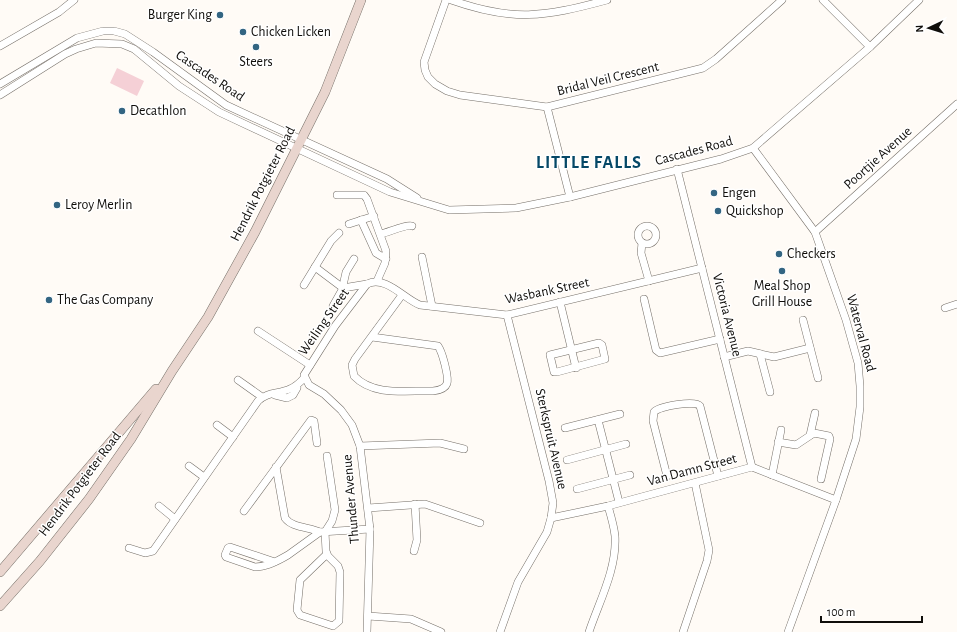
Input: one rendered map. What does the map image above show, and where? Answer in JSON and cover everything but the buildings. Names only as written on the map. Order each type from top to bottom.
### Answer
[{"type":"main road","name":"Hendrik Potgieter Road","points":[[0,606],[40,561],[89,499],[131,439],[172,371],[208,317],[255,232],[325,92],[361,0]]},
{"type":"main road","name":"Hendrik Potgieter Road","points":[[0,572],[172,371]]},
{"type":"street","points":[[0,46],[59,12],[74,0]]},
{"type":"street","name":"Bridal Veil Crescent","points":[[446,0],[424,62],[428,77],[435,84],[447,91],[460,95],[547,107],[703,68],[716,59],[782,0]]},
{"type":"street","points":[[450,0],[492,12],[526,16],[570,10],[607,0]]},
{"type":"street","points":[[823,0],[870,47]]},
{"type":"street","name":"Cascades Road","points":[[0,95],[65,54],[93,43],[122,44],[134,50],[179,86],[219,112],[298,147],[390,192],[448,210],[516,208],[570,197],[677,169],[721,160],[753,148],[870,47],[919,0]]},
{"type":"street","name":"Cascades Road","points":[[0,84],[76,38],[98,32],[114,31],[129,35],[226,105],[302,138],[387,179],[424,202]]},
{"type":"street","points":[[547,107],[570,197]]},
{"type":"street","name":"Poortjie Avenue","points":[[815,232],[955,109]]},
{"type":"street","name":"Waterval Road","points":[[753,148],[815,232],[846,320],[858,363],[860,386],[860,407],[856,439],[836,500],[788,632]]},
{"type":"street","name":"Victoria Avenue","points":[[677,169],[752,467]]},
{"type":"street","points":[[338,195],[365,196],[374,216],[385,245],[386,259],[377,282]]},
{"type":"street","points":[[349,224],[374,216]]},
{"type":"street","points":[[362,220],[376,253],[386,259]]},
{"type":"street","points":[[380,234],[393,232],[407,225],[412,226]]},
{"type":"street","points":[[304,285],[331,242],[339,233]]},
{"type":"street","points":[[642,243],[641,254],[649,281]]},
{"type":"street","points":[[422,257],[432,306]]},
{"type":"street","points":[[333,306],[343,288],[344,275],[354,259]]},
{"type":"street","points":[[315,267],[343,288],[367,284]]},
{"type":"street","name":"Wasbank Street","points":[[377,282],[388,285],[411,302],[507,315],[702,268]]},
{"type":"street","name":"Weiling Street","points":[[309,385],[304,378],[305,372],[335,326],[367,284],[377,282]]},
{"type":"street","points":[[372,337],[438,346],[441,350],[449,380],[446,386],[441,390],[434,391],[375,389],[357,379],[352,371],[352,365],[372,337],[402,295]]},
{"type":"street","points":[[644,299],[656,350],[660,353],[720,339]]},
{"type":"street","points":[[560,302],[576,368]]},
{"type":"street","points":[[945,308],[957,304]]},
{"type":"street","name":"Sterkspruit Avenue","points":[[500,632],[518,582],[546,532],[551,518],[553,503],[549,481],[507,315]]},
{"type":"street","points":[[803,320],[818,378]]},
{"type":"street","points":[[258,331],[310,365]]},
{"type":"street","points":[[600,343],[605,356],[604,360],[576,368],[555,372],[550,358],[552,355],[600,343]]},
{"type":"street","points":[[724,357],[748,351],[774,357],[810,348]]},
{"type":"street","points":[[760,354],[770,392]]},
{"type":"street","points":[[129,548],[145,553],[151,552],[262,397],[288,391],[298,385],[304,378]]},
{"type":"street","points":[[238,380],[262,397]]},
{"type":"street","name":"Thunder Avenue","points":[[309,385],[324,394],[341,410],[352,425],[360,446],[370,529],[367,632]]},
{"type":"street","points":[[667,476],[653,421],[654,412],[660,408],[695,403],[700,406],[718,476]]},
{"type":"street","points":[[810,435],[815,413]]},
{"type":"street","points":[[565,428],[620,414]]},
{"type":"street","points":[[244,511],[311,420],[314,421],[317,442]]},
{"type":"street","points":[[598,420],[618,502]]},
{"type":"street","points":[[217,425],[233,437]]},
{"type":"street","points":[[772,475],[781,430]]},
{"type":"street","points":[[778,442],[796,445],[810,435],[818,433],[830,437],[821,479]]},
{"type":"street","points":[[360,446],[440,443],[464,449]]},
{"type":"street","points":[[567,460],[626,444]]},
{"type":"street","points":[[275,562],[230,547],[225,555],[226,557],[255,567],[266,566],[275,562],[288,555],[323,532],[332,521],[334,510],[327,456]]},
{"type":"street","points":[[189,466],[204,477]]},
{"type":"street","points":[[276,467],[285,518],[290,523],[313,528],[323,532],[370,529]]},
{"type":"street","name":"Van Damn Street","points":[[551,518],[608,506],[618,502],[752,467],[836,500]]},
{"type":"street","points":[[577,489],[630,475]]},
{"type":"street","points":[[683,632],[707,562],[709,550],[695,483]]},
{"type":"street","points":[[414,551],[417,540],[415,504]]},
{"type":"street","points":[[368,508],[415,504],[437,507],[480,523]]},
{"type":"street","points":[[159,506],[175,519]]},
{"type":"street","points":[[589,632],[611,568],[614,553],[614,526],[608,506]]},
{"type":"street","points":[[323,532],[327,554],[338,566],[340,572],[339,621],[337,628],[300,615],[297,610],[300,580],[327,554]]},
{"type":"street","points":[[368,616],[412,619],[441,632]]},
{"type":"shaded area","points":[[117,68],[144,81],[137,96],[110,83]]},
{"type":"place","name":"Burger King","points":[[220,15]]},
{"type":"place","name":"Chicken Licken","points":[[243,32]]},
{"type":"place","name":"Steers","points":[[256,47]]},
{"type":"place","name":"Decathlon","points":[[122,111]]},
{"type":"place","name":"Engen","points":[[714,193]]},
{"type":"place","name":"Leroy Merlin","points":[[57,205]]},
{"type":"place","name":"Quickshop","points":[[718,211]]},
{"type":"place","name":"Checkers","points":[[779,254]]},
{"type":"place","name":"Meal Shop Grill House","points":[[782,271]]},
{"type":"place","name":"The Gas Company","points":[[49,300]]},
{"type":"district","name":"LITTLE FALLS","points":[[589,163]]}]
